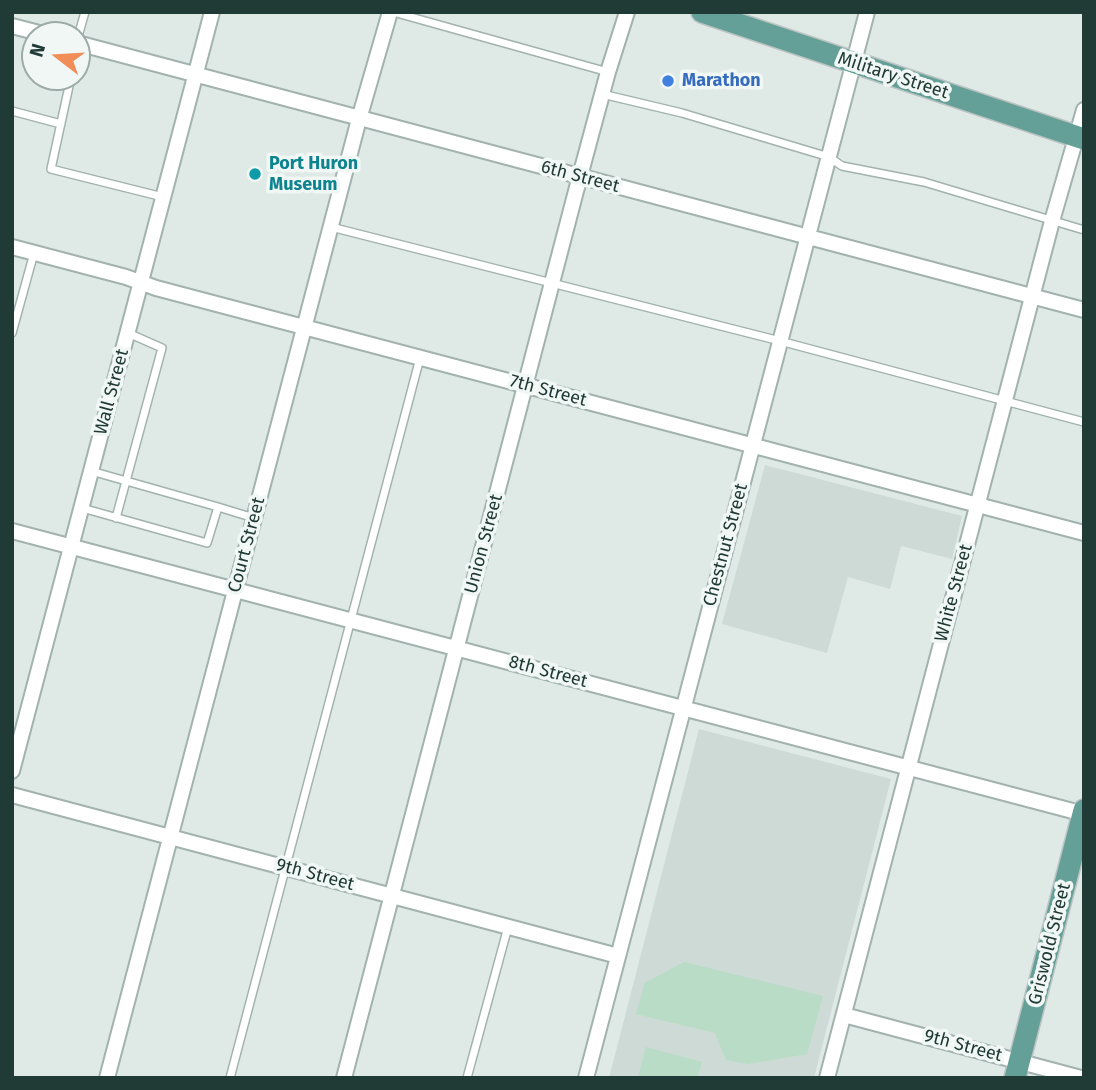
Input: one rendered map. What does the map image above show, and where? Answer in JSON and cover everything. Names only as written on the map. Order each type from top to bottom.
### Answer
[{"type":"main road","name":"Military Street","points":[[702,12],[1080,138]]},
{"type":"main road","name":"Griswold Street","points":[[1018,1069],[1083,813]]},
{"type":"street","name":"Wall Street","points":[[12,771],[212,12]]},
{"type":"street","name":"Court Street","points":[[107,1078],[359,118],[392,12]]},
{"type":"street","name":"Union Street","points":[[344,1078],[608,72],[627,12]]},
{"type":"street","name":"Chestnut Street","points":[[586,1078],[867,12]]},
{"type":"street","name":"6th Street","points":[[91,45],[1084,310]]},
{"type":"street","name":"White Street","points":[[827,1078],[1052,222],[1080,138],[1084,110]]},
{"type":"street","name":"7th Street","points":[[12,247],[156,288],[1084,533]]},
{"type":"street","name":"8th Street","points":[[12,531],[1083,813]]},
{"type":"street","name":"9th Street","points":[[12,795],[618,956]]},
{"type":"street","name":"9th Street","points":[[844,1015],[1018,1069],[1081,1078]]},
{"type":"lane","points":[[392,12],[608,72]]},
{"type":"lane","points":[[68,91],[51,169],[163,197]]},
{"type":"lane","points":[[603,94],[682,113],[829,157],[842,166],[924,182],[1084,230]]},
{"type":"lane","points":[[12,111],[61,124]]},
{"type":"lane","points":[[331,227],[780,341],[1084,422]]},
{"type":"lane","points":[[12,333],[34,253]]},
{"type":"lane","points":[[116,518],[162,348],[127,332]]},
{"type":"lane","points":[[230,1078],[420,357]]},
{"type":"lane","points":[[91,471],[254,518]]},
{"type":"lane","points":[[82,508],[207,543],[218,507]]},
{"type":"lane","points":[[467,1078],[508,927]]},
{"type":"shaded area","points":[[765,465],[962,516],[952,559],[901,546],[890,589],[848,577],[827,653],[722,624]]},
{"type":"shaded area","points":[[699,729],[891,779],[814,1078],[609,1078]]},
{"type":"green space","points":[[684,962],[823,996],[807,1054],[748,1064],[726,1060],[715,1033],[636,1014],[645,983]]},
{"type":"green space","points":[[646,1047],[702,1062],[697,1078],[638,1078]]},
{"type":"place","name":"Marathon","points":[[668,81]]},
{"type":"place","name":"Port Huron Museum","points":[[255,174]]}]
